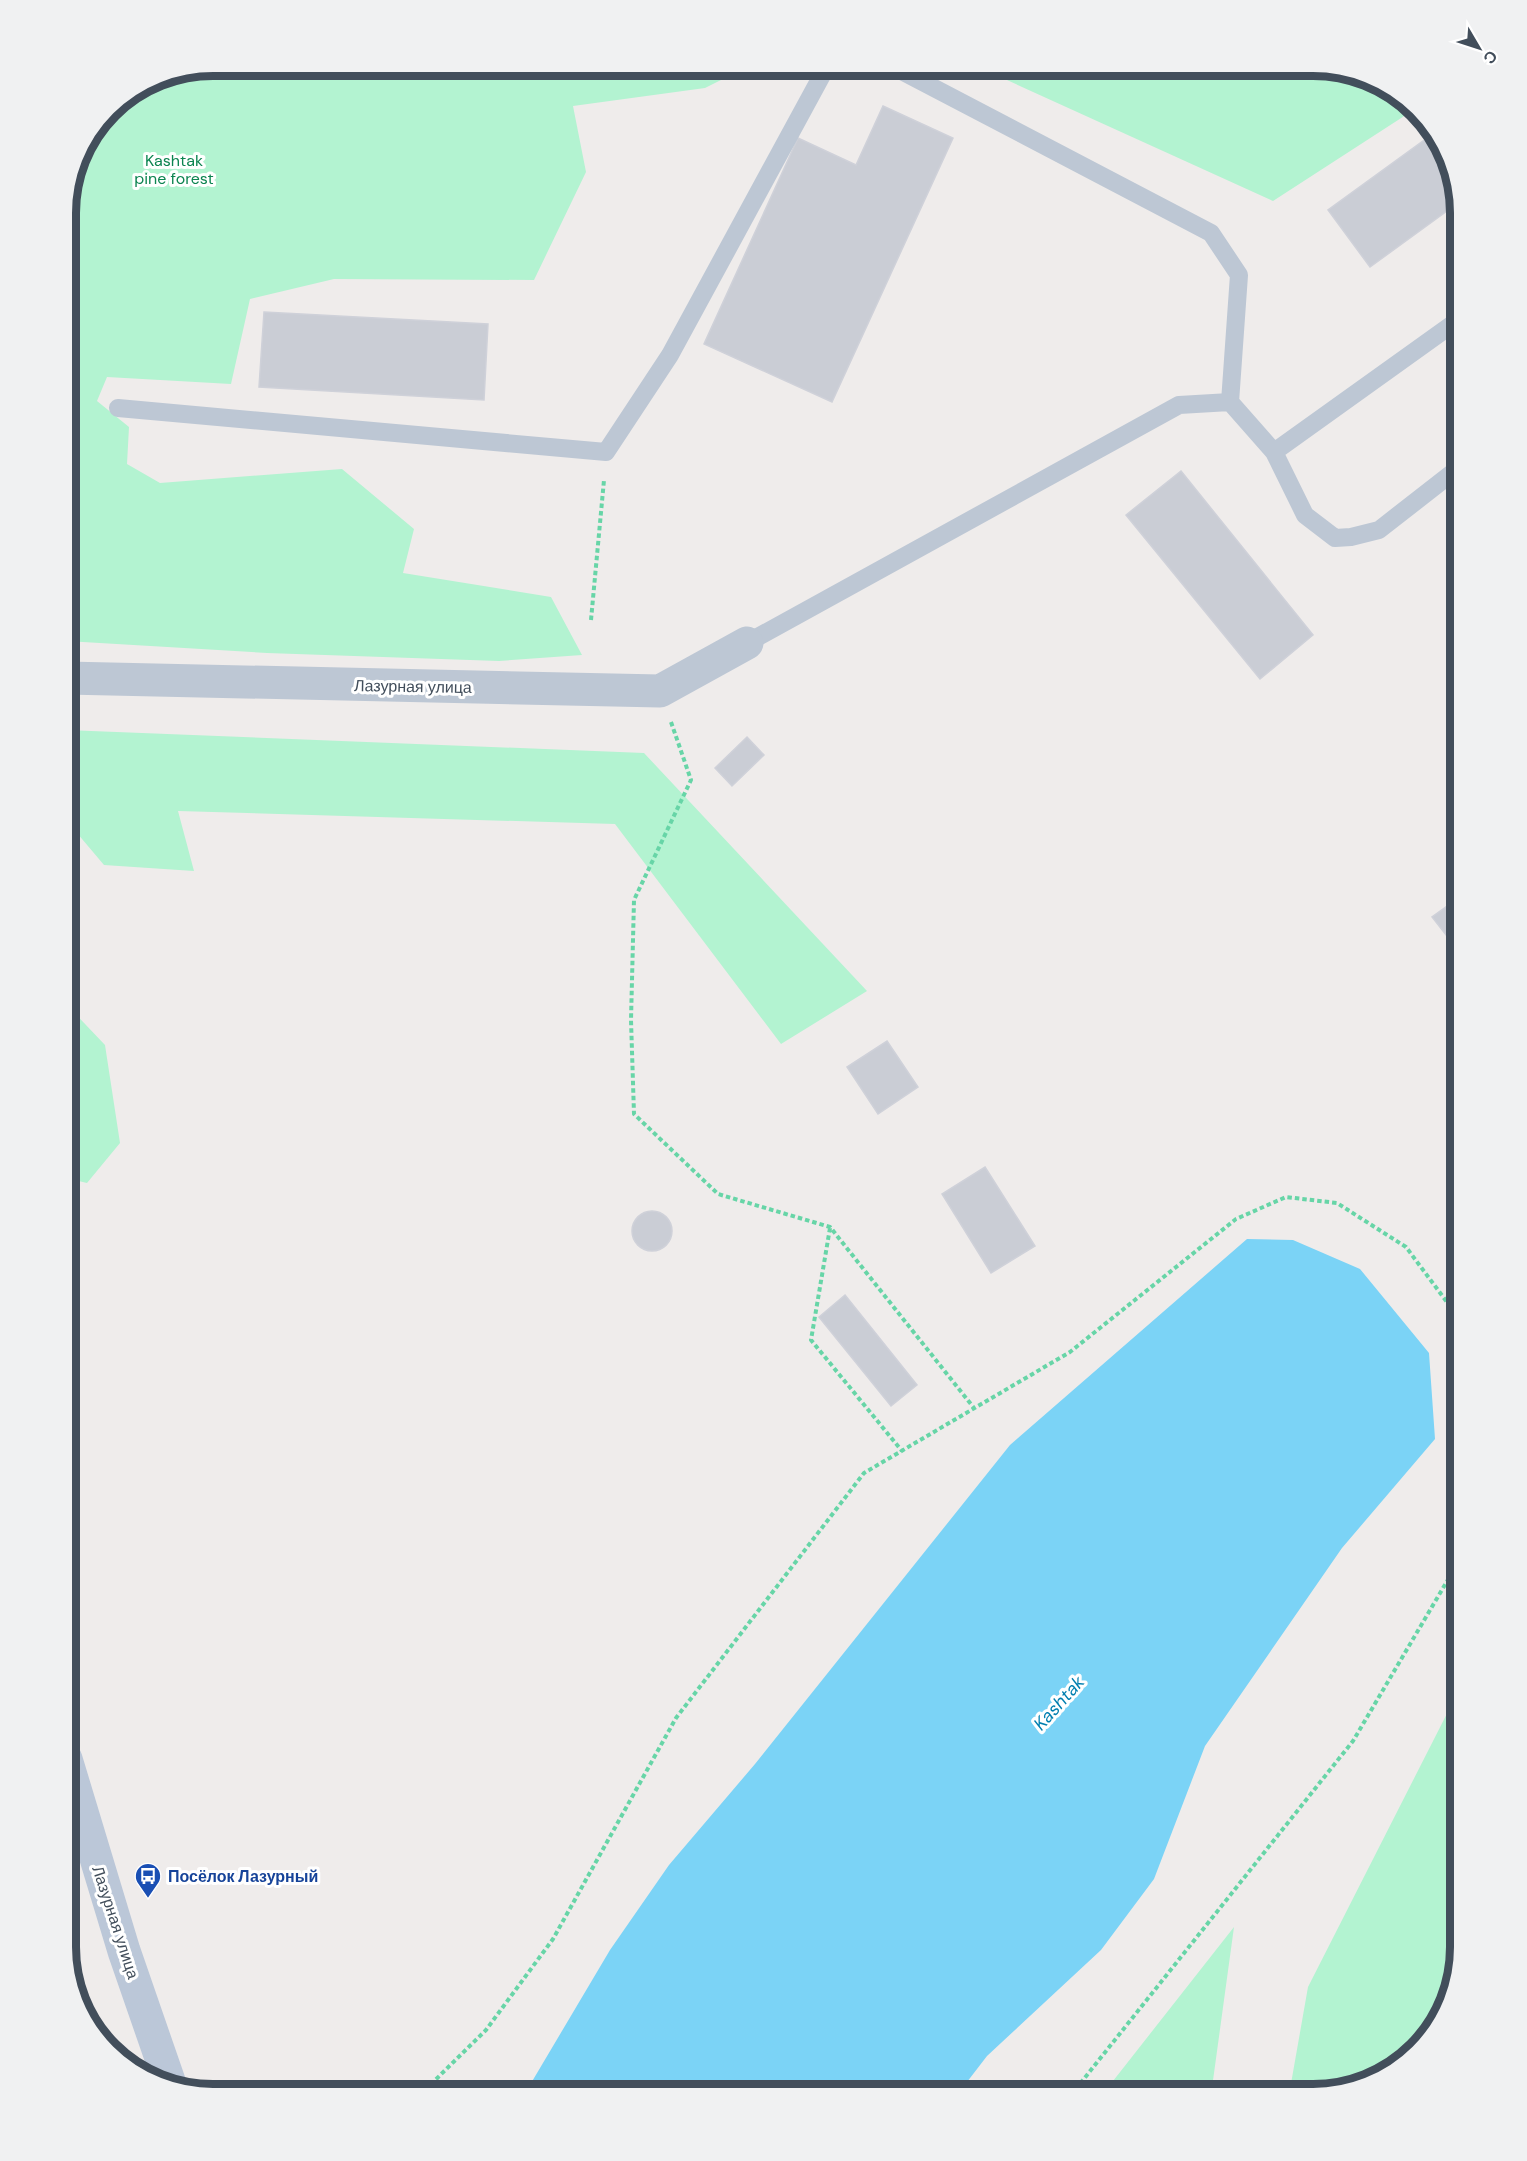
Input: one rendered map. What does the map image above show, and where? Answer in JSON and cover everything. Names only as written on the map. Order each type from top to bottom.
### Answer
[{"type":"main road","name":"Лазурная улица","points":[[77,1795],[124,1951],[167,2076]]},
{"type":"street","points":[[660,691],[747,643]]},
{"type":"street","name":"Лазурная улица","points":[[77,678],[660,691]]},
{"type":"lane","points":[[118,408],[606,452],[670,355],[821,77]]},
{"type":"lane","points":[[913,77],[1211,233],[1239,275],[1230,402],[1274,452],[1293,495],[1305,515],[1335,538],[1351,537],[1379,530],[1450,475]]},
{"type":"lane","points":[[1274,452],[1450,326]]},
{"type":"lane","points":[[747,643],[1179,405],[1230,402]]},
{"type":"path","points":[[591,620],[606,452]]},
{"type":"path","points":[[660,691],[691,780],[634,900],[631,1020],[634,1114],[718,1194],[830,1227],[974,1408]]},
{"type":"path","points":[[431,2084],[486,2030],[553,1939],[676,1718],[864,1473],[1070,1352],[1236,1219],[1286,1197],[1337,1203],[1406,1247],[1450,1306]]},
{"type":"path","points":[[830,1227],[811,1340],[902,1451]]},
{"type":"path","points":[[1080,2084],[1353,1741],[1450,1576]]},
{"type":"green space","name":"Kashtak pine forest","points":[[727,77],[705,88],[573,106],[586,172],[534,280],[334,279],[250,299],[231,384],[107,377],[97,401],[129,427],[127,464],[160,483],[342,469],[414,529],[403,573],[551,597],[582,655],[499,661],[267,653],[77,642],[77,205],[81,178],[87,161],[105,130],[123,111],[145,95],[178,81],[196,78]]},
{"type":"green space","points":[[1000,77],[1322,77],[1340,79],[1366,87],[1382,95],[1407,114],[1273,201]]},
{"type":"green space","points":[[77,730],[644,753],[867,991],[781,1044],[615,824],[178,811],[194,871],[104,865],[77,833]]},
{"type":"green space","points":[[77,1016],[105,1045],[120,1143],[87,1183],[77,1181]]},
{"type":"green space","points":[[1450,1708],[1449,1965],[1446,1983],[1432,2016],[1422,2031],[1397,2056],[1366,2074],[1331,2083],[1291,2084],[1308,1987]]},
{"type":"green space","points":[[1234,1927],[1213,2084],[1111,2084]]},
{"type":"water","name":"Kashtak","points":[[1247,1239],[1293,1240],[1360,1269],[1429,1353],[1435,1439],[1342,1548],[1205,1746],[1154,1879],[1101,1950],[987,2056],[965,2084],[531,2084],[610,1950],[669,1865],[755,1764],[1010,1445]]},
{"type":"building","points":[[883,106],[953,138],[832,402],[704,344],[798,138],[856,165]]},
{"type":"building","points":[[1427,138],[1446,178],[1450,209],[1370,267],[1328,210]]},
{"type":"building","points":[[264,312],[488,324],[484,400],[259,387]]},
{"type":"building","points":[[1181,471],[1313,635],[1260,679],[1126,515]]},
{"type":"building","points":[[747,737],[764,755],[732,786],[715,768]]},
{"type":"building","points":[[1450,904],[1450,940],[1432,917]]},
{"type":"building","points":[[887,1041],[918,1087],[878,1114],[847,1067]]},
{"type":"building","points":[[985,1167],[1035,1246],[991,1273],[942,1194]]},
{"type":"building","points":[[652,1211],[660,1212],[666,1217],[671,1223],[671,1239],[666,1245],[660,1250],[652,1251],[644,1250],[638,1245],[633,1239],[632,1231],[633,1223],[638,1217],[644,1212]]},
{"type":"building","points":[[845,1295],[917,1385],[891,1406],[819,1317]]},
{"type":"place","name":"Посёлок Лазурный","points":[[148,1899]]}]
